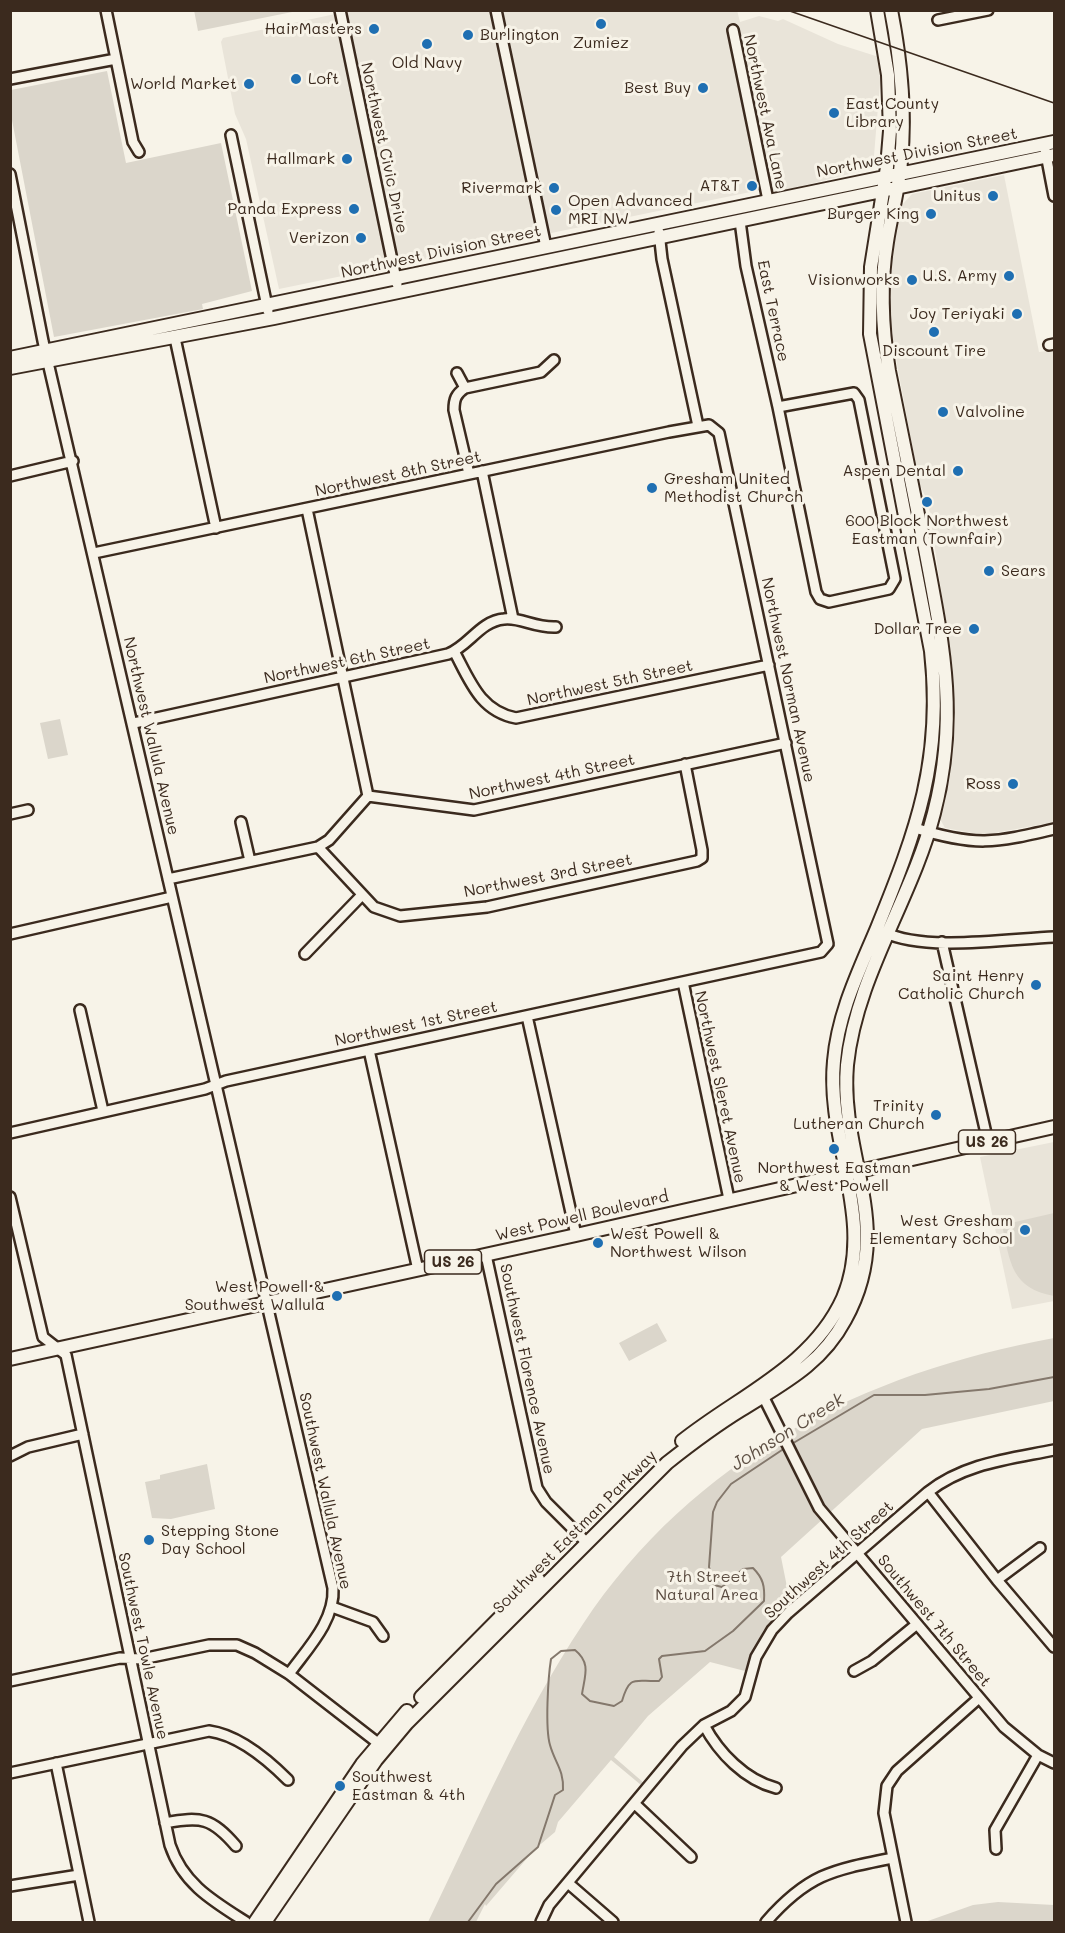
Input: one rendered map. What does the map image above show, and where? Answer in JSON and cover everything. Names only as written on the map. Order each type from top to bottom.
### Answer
[{"type":"main road","points":[[877,10],[890,101],[886,176],[871,267],[870,334],[934,677],[932,753],[915,828],[882,931]]},
{"type":"main road","points":[[882,931],[928,832],[939,793],[946,754],[948,685],[941,632],[885,347],[882,297],[884,266],[900,173],[904,101],[891,10]]},
{"type":"main road","name":"Northwest Division Street","points":[[10,368],[47,354],[396,278],[1049,143]]},
{"type":"main road","name":"Northwest Division Street","points":[[10,358],[175,338],[1051,156]]},
{"type":"main road","name":"Southwest Eastman Parkway","points":[[255,1923],[381,1746],[663,1457],[710,1419],[760,1392],[792,1379],[821,1355],[843,1324],[856,1298],[868,1246],[867,1210],[847,1103],[849,1049],[858,1010],[882,931]]},
{"type":"main road","name":"Southwest Eastman Parkway","points":[[760,1392],[812,1346],[833,1317],[843,1298],[851,1271],[855,1236],[853,1204],[834,1109],[835,1049],[848,998],[882,931]]},
{"type":"main road","name":"West Powell Boulevard","points":[[10,1359],[1054,1127]]},
{"type":"main road","name":"Southwest Eastman Parkway","points":[[267,1920],[381,1746]]},
{"type":"main road","points":[[267,1920],[268,1910],[280,1893],[284,1880]]},
{"type":"street","points":[[106,10],[133,142],[139,152]]},
{"type":"street","name":"Northwest Civic Drive","points":[[340,10],[399,292]]},
{"type":"street","points":[[496,10],[546,247]]},
{"type":"street","points":[[938,21],[983,11]]},
{"type":"street","name":"Northwest Ava Lane","points":[[733,30],[768,200]]},
{"type":"street","points":[[10,79],[116,59]]},
{"type":"street","points":[[231,135],[270,319]]},
{"type":"street","points":[[1049,143],[1054,196]]},
{"type":"street","name":"Northwest Wallula Avenue","points":[[10,174],[47,354],[267,1303]]},
{"type":"street","name":"East Terrace","points":[[740,221],[751,290],[816,592],[820,599],[829,602],[889,589],[895,579],[859,400],[854,393],[778,407]]},
{"type":"street","points":[[659,224],[698,426]]},
{"type":"street","points":[[175,338],[216,528]]},
{"type":"street","points":[[469,474],[454,401],[465,388],[541,372],[554,360]]},
{"type":"street","points":[[457,373],[465,388]]},
{"type":"street","name":"Northwest 8th Street","points":[[94,554],[709,425]]},
{"type":"street","name":"Northwest Norman Avenue","points":[[709,425],[719,433],[828,947]]},
{"type":"street","points":[[10,476],[73,461]]},
{"type":"street","points":[[482,471],[513,619]]},
{"type":"street","points":[[168,879],[318,847],[329,840],[368,795],[307,509]]},
{"type":"street","name":"Northwest 6th Street","points":[[134,723],[454,651],[486,625],[502,619],[513,619],[536,627],[556,627]]},
{"type":"street","name":"Northwest 5th Street","points":[[454,651],[483,702],[499,713],[516,718],[769,664]]},
{"type":"street","name":"Northwest 4th Street","points":[[368,795],[474,810],[786,743]]},
{"type":"street","name":"Northwest 3rd Street","points":[[318,847],[374,907],[391,915],[476,908],[702,858],[685,764]]},
{"type":"street","points":[[10,814],[28,810]]},
{"type":"street","points":[[241,822],[250,861]]},
{"type":"street","points":[[915,828],[951,839],[983,843],[1054,830]]},
{"type":"street","points":[[305,954],[362,895]]},
{"type":"street","points":[[10,934],[172,897]]},
{"type":"street","points":[[882,931],[911,940],[942,942],[1054,937]]},
{"type":"street","points":[[942,942],[988,1142]]},
{"type":"street","name":"Northwest 1st Street","points":[[10,1132],[369,1050],[821,952],[828,947]]},
{"type":"street","name":"Northwest Sleret Avenue","points":[[683,982],[729,1199]]},
{"type":"street","points":[[80,1010],[103,1111]]},
{"type":"street","points":[[527,1016],[576,1235]]},
{"type":"street","points":[[369,1050],[417,1270]]},
{"type":"street","name":"Southwest Towle Avenue","points":[[10,1197],[43,1336],[66,1355],[173,1853],[189,1881],[246,1923]]},
{"type":"street","name":"Southwest Florence Avenue","points":[[486,1255],[537,1488],[546,1502],[583,1540]]},
{"type":"street","name":"Southwest Wallula Avenue","points":[[267,1303],[333,1588],[332,1607],[326,1622],[289,1674]]},
{"type":"street","name":"Southwest 7th Street","points":[[760,1392],[819,1508],[1004,1727],[1038,1755],[1054,1763]]},
{"type":"street","points":[[10,1456],[28,1447],[83,1434]]},
{"type":"street","name":"Southwest 4th Street","points":[[541,1923],[549,1905],[682,1746],[704,1725],[731,1710],[745,1697],[756,1657],[772,1630],[928,1492],[953,1476],[980,1465],[1054,1450]]},
{"type":"street","points":[[928,1492],[996,1580],[1054,1647]]},
{"type":"street","points":[[996,1580],[1040,1548]]},
{"type":"street","points":[[332,1607],[373,1622],[384,1635]]},
{"type":"street","points":[[854,1671],[872,1662],[916,1624]]},
{"type":"street","points":[[10,1681],[120,1659],[226,1644],[246,1648],[289,1674],[381,1746]]},
{"type":"street","points":[[906,1923],[884,1813],[887,1786],[897,1771],[979,1698]]},
{"type":"street","points":[[704,1725],[731,1761],[753,1778],[776,1788]]},
{"type":"street","points":[[10,1773],[200,1732],[220,1733],[248,1748],[275,1767],[288,1780]]},
{"type":"street","points":[[996,1849],[995,1830],[1038,1755]]},
{"type":"street","points":[[56,1763],[89,1923]]},
{"type":"street","points":[[635,1804],[692,1857]]},
{"type":"street","points":[[165,1823],[195,1818],[205,1820],[222,1830],[236,1846]]},
{"type":"street","points":[[766,1923],[795,1891],[812,1880],[846,1868],[893,1858]]},
{"type":"street","points":[[10,1887],[79,1875]]},
{"type":"street","points":[[568,1883],[613,1923]]},
{"type":"shaded area","points":[[354,10],[737,10],[740,22],[759,16],[778,21],[783,19],[838,44],[882,58],[873,168],[778,192],[770,188],[279,289],[246,139],[235,114],[221,42],[223,38]]},
{"type":"shaded area","points":[[1004,175],[1039,352],[1054,350],[1054,822],[984,835],[945,828],[940,819],[951,762],[953,671],[928,502],[919,483],[892,337],[890,289],[896,225],[902,205],[912,194]]},
{"type":"shaded area","name":"West Gresham Elementary School","points":[[1054,1142],[1054,1301],[1012,1309],[980,1157]]},
{"type":"green space","points":[[194,10],[297,10],[297,11],[198,31]]},
{"type":"green space","points":[[107,71],[126,163],[221,143],[252,291],[202,304],[203,309],[54,337],[11,115],[11,90]]},
{"type":"green space","points":[[60,719],[68,755],[48,759],[40,723]]},
{"type":"green space","points":[[1054,1213],[1054,1296],[1029,1287],[1021,1280],[1007,1251],[1002,1225]]},
{"type":"green space","points":[[657,1323],[667,1341],[629,1361],[619,1343]]},
{"type":"green space","name":"7th Street Natural Area","points":[[1054,1338],[1054,1401],[922,1429],[781,1557],[790,1602],[763,1631],[745,1671],[710,1662],[648,1716],[614,1757],[644,1783],[641,1785],[611,1760],[558,1822],[555,1832],[535,1849],[486,1906],[485,1904],[476,1922],[428,1922],[501,1770],[561,1659],[583,1624],[627,1565],[677,1514],[730,1470],[789,1432],[850,1400],[915,1374],[983,1354]]},
{"type":"green space","points":[[207,1464],[215,1509],[171,1519],[152,1518],[145,1482],[160,1479],[160,1475]]},
{"type":"green space","points":[[998,1902],[1054,1905],[1054,1922],[925,1922],[973,1905]]},
{"type":"waterway","name":"Johnson Creek","points":[[790,1445],[874,1395],[925,1395],[989,1389],[1054,1377]]},
{"type":"waterway","name":"Johnson Creek","points":[[468,1922],[496,1884],[538,1847],[555,1795],[563,1790],[561,1772],[548,1737],[551,1659],[561,1651],[575,1650],[585,1665],[582,1694],[590,1701],[614,1706],[622,1701],[631,1683],[659,1681],[662,1677],[659,1659],[662,1656],[705,1651],[733,1631],[764,1601],[764,1587],[753,1568],[743,1569],[722,1587],[714,1585],[709,1567],[713,1512],[717,1502],[731,1484],[785,1448]]},
{"type":"tram line","points":[[787,10],[1054,103]]},
{"type":"place","name":"Zumiez","points":[[601,24]]},
{"type":"place","name":"HairMasters","points":[[374,29]]},
{"type":"place","name":"Burlington","points":[[468,35]]},
{"type":"place","name":"Old Navy","points":[[427,44]]},
{"type":"place","name":"Loft","points":[[296,79]]},
{"type":"place","name":"World Market","points":[[249,84]]},
{"type":"place","name":"Best Buy","points":[[703,88]]},
{"type":"place","name":"East County Library","points":[[834,113]]},
{"type":"place","name":"Hallmark","points":[[347,159]]},
{"type":"place","name":"AT&T","points":[[752,186]]},
{"type":"place","name":"Rivermark","points":[[554,188]]},
{"type":"place","name":"Unitus","points":[[993,196]]},
{"type":"place","name":"Panda Express","points":[[354,209]]},
{"type":"place","name":"Open Advanced MRI NW","points":[[556,210]]},
{"type":"place","name":"Burger King","points":[[931,214]]},
{"type":"place","name":"Verizon","points":[[361,238]]},
{"type":"place","name":"U.S. Army","points":[[1009,276]]},
{"type":"place","name":"Visionworks","points":[[912,280]]},
{"type":"place","name":"Joy Teriyaki","points":[[1017,314]]},
{"type":"place","name":"Discount Tire","points":[[934,332]]},
{"type":"place","name":"Valvoline","points":[[943,412]]},
{"type":"place","name":"Aspen Dental","points":[[958,471]]},
{"type":"place","name":"Gresham United Methodist Church","points":[[652,488]]},
{"type":"place","name":"600 Block Northwest Eastman (Townfair)","points":[[927,502]]},
{"type":"place","name":"Sears","points":[[989,571]]},
{"type":"place","name":"Dollar Tree","points":[[974,629]]},
{"type":"place","name":"Ross","points":[[1013,784]]},
{"type":"place","name":"Saint Henry Catholic Church","points":[[1036,985]]},
{"type":"place","name":"Trinity Lutheran Church","points":[[936,1115]]},
{"type":"place","name":"Northwest Eastman & West Powell","points":[[834,1149]]},
{"type":"place","name":"West Gresham Elementary School","points":[[1025,1230]]},
{"type":"place","name":"West Powell & Northwest Wilson","points":[[598,1243]]},
{"type":"place","name":"West Powell & Southwest Wallula","points":[[337,1296]]},
{"type":"place","name":"Stepping Stone Day School","points":[[149,1540]]},
{"type":"place","name":"Southwest Eastman & 4th","points":[[340,1786]]}]
